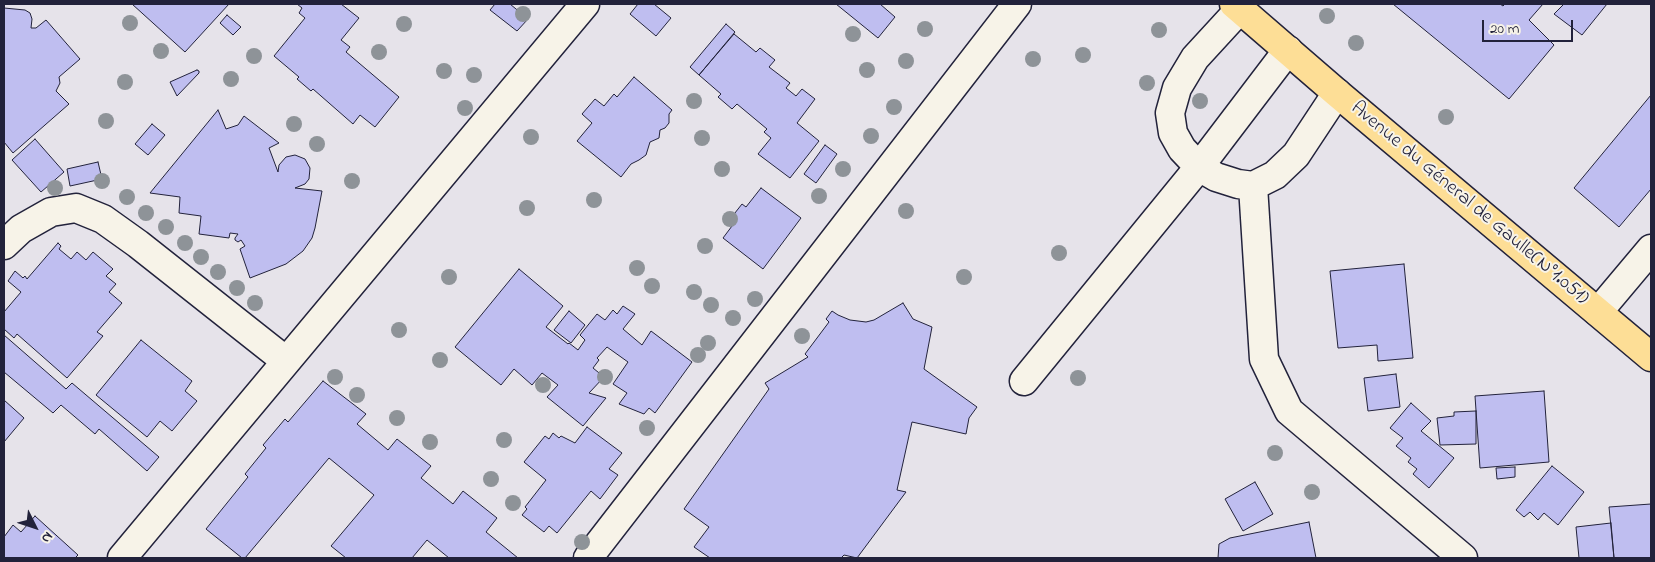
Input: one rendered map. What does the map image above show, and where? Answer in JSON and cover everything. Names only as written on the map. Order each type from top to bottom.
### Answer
[{"type":"main road","name":"Avenue du Géneral de Gaulle(N°1.051)","points":[[1237,6],[1337,93],[1651,357]]},
{"type":"street","points":[[122,558],[585,4]]},
{"type":"street","points":[[588,558],[1017,4]]},
{"type":"street","points":[[1237,6],[1195,58],[1177,88],[1170,113],[1173,133],[1182,149],[1199,167],[1238,184],[1253,186],[1275,175],[1296,155],[1337,93]]},
{"type":"street","points":[[1024,381],[1199,167],[1288,50]]},
{"type":"street","points":[[1253,186],[1264,359],[1289,411],[1462,558]]},
{"type":"street","points":[[4,245],[21,229],[51,212],[76,208],[103,219],[138,244],[286,361]]},
{"type":"street","points":[[1598,312],[1651,250]]},
{"type":"building","points":[[132,4],[229,4],[185,52]]},
{"type":"building","points":[[297,4],[341,4],[359,18],[341,40],[350,47],[346,52],[399,97],[375,127],[360,115],[353,124],[313,89],[311,91],[297,79],[299,77],[274,56],[305,18],[299,13],[302,8]]},
{"type":"building","points":[[495,4],[510,4],[528,19],[517,31],[490,10]]},
{"type":"building","points":[[638,4],[654,4],[671,18],[656,36],[630,14]]},
{"type":"building","points":[[836,4],[880,4],[895,17],[878,38]]},
{"type":"building","points":[[1393,4],[1500,4],[1503,6],[1505,4],[1543,4],[1529,20],[1554,45],[1509,99]]},
{"type":"building","points":[[1564,4],[1607,4],[1582,35],[1554,14]]},
{"type":"building","points":[[4,8],[25,10],[30,13],[32,19],[31,28],[36,28],[46,20],[80,59],[59,77],[60,83],[56,91],[69,104],[13,153],[4,142]]},
{"type":"building","points":[[227,15],[241,27],[233,35],[220,23]]},
{"type":"building","points":[[726,24],[735,32],[699,75],[690,67]]},
{"type":"building","points":[[734,34],[756,52],[760,48],[775,60],[769,67],[790,83],[786,88],[796,96],[802,89],[815,99],[797,123],[819,141],[790,178],[758,154],[771,138],[764,132],[767,129],[737,104],[732,109],[718,97],[721,94],[699,75]]},
{"type":"building","points":[[197,70],[199,73],[177,96],[170,82]]},
{"type":"building","points":[[634,77],[672,110],[669,114],[669,123],[660,130],[659,138],[650,142],[646,155],[631,164],[621,177],[577,141],[592,123],[582,114],[595,99],[604,106],[614,94],[617,97]]},
{"type":"building","points":[[1651,95],[1651,189],[1619,227],[1574,188]]},
{"type":"building","points":[[218,110],[226,129],[238,125],[244,116],[279,143],[269,148],[278,172],[279,165],[286,157],[295,155],[305,159],[310,168],[309,179],[305,184],[295,188],[322,191],[312,238],[303,251],[286,264],[250,278],[240,249],[245,246],[241,240],[238,242],[235,240],[238,234],[230,233],[229,238],[199,234],[201,216],[179,213],[180,197],[150,193]]},
{"type":"building","points":[[152,124],[165,135],[148,155],[135,144]]},
{"type":"building","points":[[35,139],[64,172],[41,192],[12,160]]},
{"type":"building","points":[[825,145],[837,154],[816,183],[804,174]]},
{"type":"building","points":[[98,162],[102,179],[70,186],[67,169]]},
{"type":"building","points":[[761,188],[801,218],[763,269],[723,238],[732,226],[727,223],[742,204],[746,207]]},
{"type":"building","points":[[58,243],[61,246],[59,249],[71,259],[77,252],[86,260],[93,252],[113,269],[106,276],[116,284],[109,292],[122,303],[97,332],[103,336],[67,378],[17,334],[14,338],[4,329],[4,312],[21,292],[8,281],[15,271],[27,279]]},
{"type":"building","points":[[1404,264],[1413,358],[1378,361],[1377,345],[1338,348],[1330,271]]},
{"type":"building","points":[[519,269],[563,306],[546,327],[578,350],[585,340],[580,335],[597,314],[605,320],[613,310],[617,314],[623,306],[635,314],[623,329],[642,345],[651,331],[692,362],[655,413],[649,408],[644,414],[619,404],[627,393],[613,384],[628,362],[607,347],[597,358],[599,360],[593,368],[604,377],[589,393],[606,398],[583,426],[547,397],[558,385],[542,373],[532,385],[514,369],[501,385],[455,347]]},
{"type":"building","points":[[903,303],[913,319],[932,327],[924,369],[977,407],[969,418],[966,434],[912,422],[897,490],[906,492],[857,558],[844,555],[841,558],[710,558],[694,547],[709,527],[684,509],[769,389],[765,383],[808,357],[805,354],[829,322],[826,319],[832,311],[850,320],[866,322],[874,320]]},
{"type":"building","points":[[569,311],[585,325],[571,343],[554,330]]},
{"type":"building","points":[[4,335],[66,389],[72,383],[159,457],[147,471],[99,429],[95,434],[61,405],[53,413],[4,372]]},
{"type":"building","points":[[141,340],[192,381],[185,391],[197,401],[172,431],[160,421],[147,437],[96,395]]},
{"type":"building","points":[[1396,374],[1400,407],[1368,411],[1364,378]]},
{"type":"building","points":[[323,381],[366,414],[357,424],[388,450],[397,439],[431,466],[421,478],[453,504],[463,491],[497,518],[486,532],[518,558],[449,558],[427,540],[412,558],[346,558],[331,546],[374,495],[329,458],[245,558],[242,558],[206,529],[248,477],[245,474],[266,448],[263,445],[285,419],[288,422]]},
{"type":"building","points":[[1544,391],[1549,462],[1480,468],[1475,396]]},
{"type":"building","points":[[4,400],[24,418],[4,442]]},
{"type":"building","points":[[1411,403],[1431,421],[1421,431],[1454,458],[1429,488],[1413,474],[1417,469],[1408,462],[1411,458],[1396,446],[1403,438],[1390,428]]},
{"type":"building","points":[[1476,411],[1476,444],[1440,445],[1437,418],[1454,416],[1454,412]]},
{"type":"building","points":[[587,427],[622,453],[609,469],[618,475],[600,499],[591,491],[557,533],[549,526],[544,532],[522,515],[527,509],[525,507],[546,480],[524,462],[545,436],[549,439],[553,433],[559,438],[561,436],[575,443]]},
{"type":"building","points":[[1552,466],[1584,492],[1558,525],[1544,513],[1538,520],[1530,512],[1524,517],[1516,510]]},
{"type":"building","points":[[1515,467],[1515,477],[1497,479],[1496,468]]},
{"type":"building","points":[[1255,482],[1273,514],[1243,531],[1225,499]]},
{"type":"building","points":[[1651,504],[1651,558],[1614,558],[1609,507]]},
{"type":"building","points":[[35,516],[78,555],[75,558],[4,558],[4,537],[13,525],[21,532]]},
{"type":"building","points":[[1309,522],[1316,558],[1218,558],[1219,544],[1230,538]]},
{"type":"building","points":[[1611,523],[1614,558],[1579,558],[1576,527]]}]
